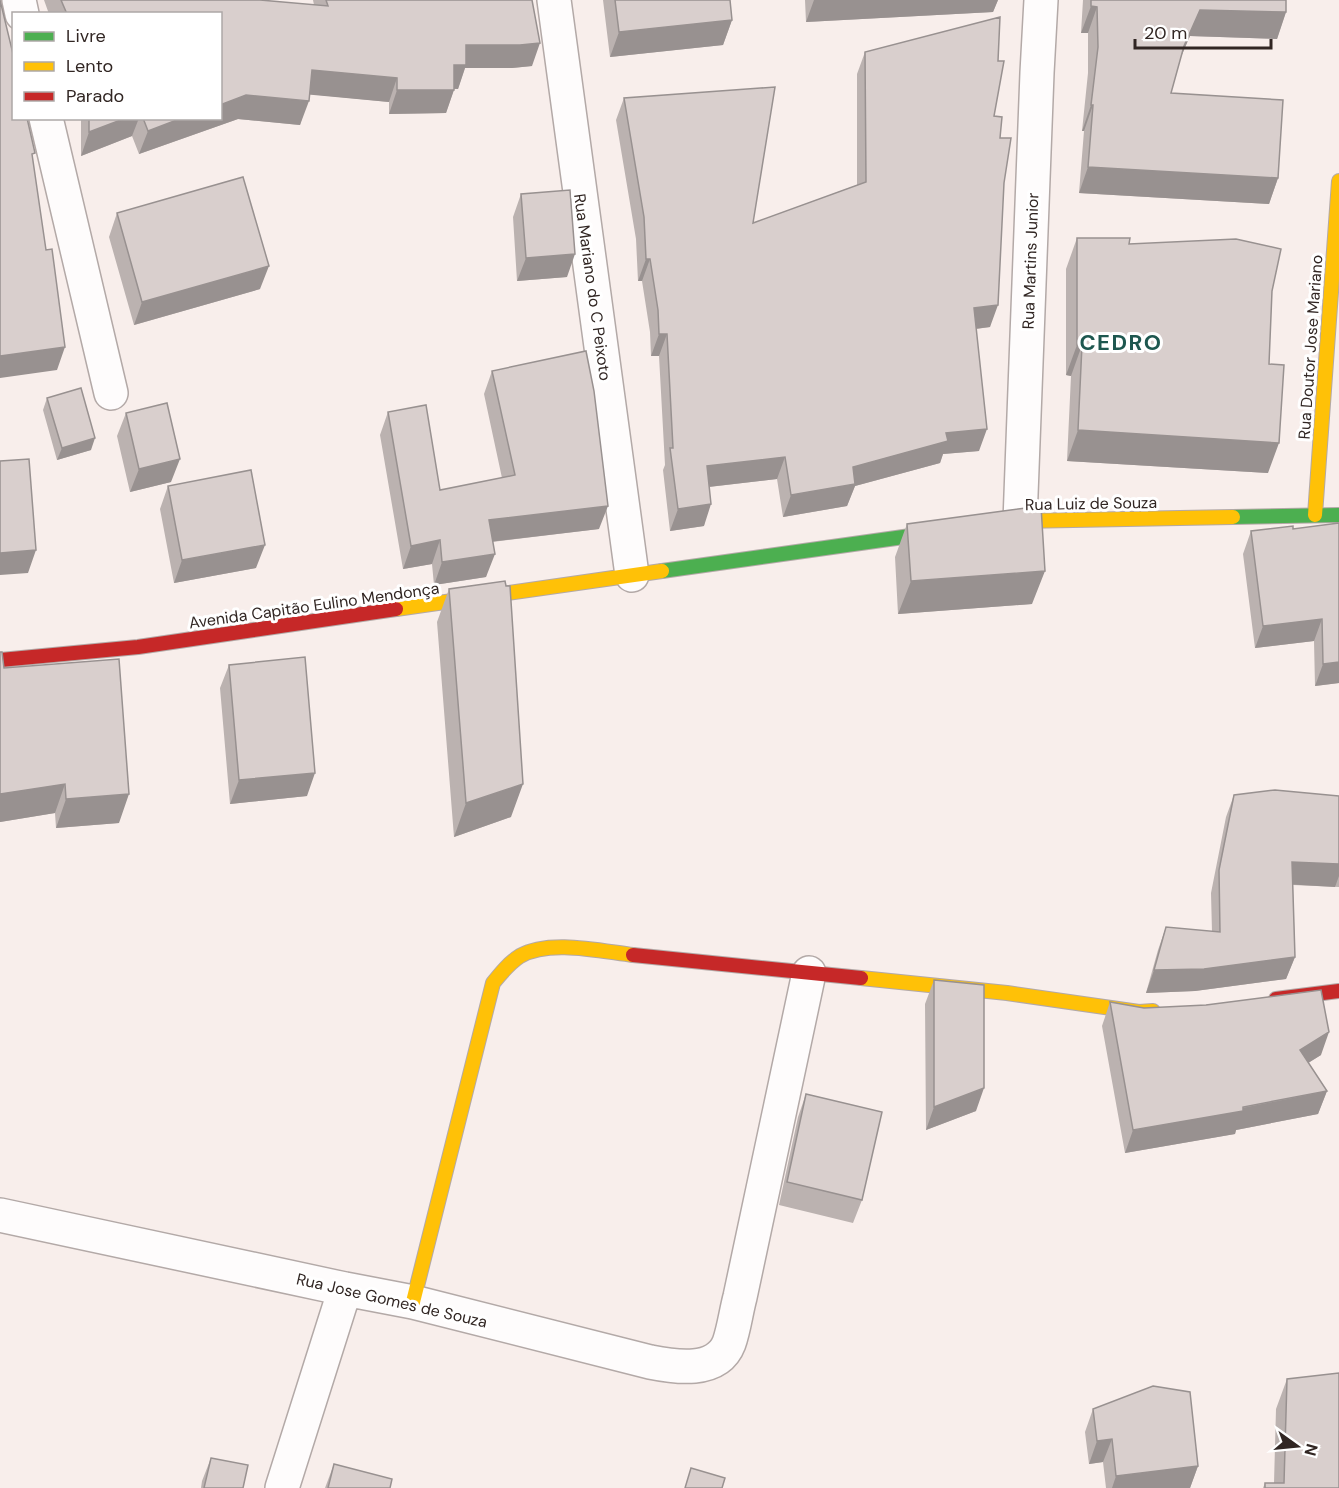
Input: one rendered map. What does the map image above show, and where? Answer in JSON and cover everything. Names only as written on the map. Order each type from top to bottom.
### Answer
[{"type":"main road","name":"Rua Doutor Jose Mariano","points":[[1314,515],[1339,181]]},
{"type":"main road","name":"Rua Luiz de Souza","points":[[985,526],[1020,521],[1339,515]]},
{"type":"main road","points":[[632,574],[962,529]]},
{"type":"main road","name":"Avenida Capitão Eulino Mendonça","points":[[0,660],[138,647],[632,574]]},
{"type":"main road","points":[[412,1302],[493,983],[507,965],[534,949],[556,947],[1008,993],[1139,1012],[1162,1011]]},
{"type":"main road","points":[[1263,1001],[1339,992]]},
{"type":"street","name":"Rua Mariano do C Peixoto","points":[[555,0],[632,574]]},
{"type":"street","name":"Rua Martins Junior","points":[[1020,521],[1036,73],[1041,0]]},
{"type":"street","points":[[46,120],[111,393]]},
{"type":"street","name":"Rua Jose Gomes de Souza","points":[[0,1215],[412,1302],[650,1362],[670,1366],[697,1366],[713,1361],[728,1345],[809,973]]},
{"type":"street","points":[[282,1488],[345,1289]]},
{"type":"building","points":[[0,0],[12,50],[12,120],[27,120],[35,153],[32,154],[46,250],[52,249],[65,347],[0,356]]},
{"type":"building","points":[[61,0],[260,0],[328,6],[326,0],[532,0],[540,43],[466,45],[466,65],[454,65],[454,90],[397,90],[397,78],[312,70],[309,101],[246,95],[222,104],[222,12],[66,12]]},
{"type":"building","points":[[615,0],[730,0],[732,20],[619,32]]},
{"type":"building","points":[[1091,0],[1286,0],[1286,12],[1200,10],[1184,46],[1171,93],[1283,100],[1278,178],[1088,167],[1093,105],[1091,105],[1098,47],[1097,7],[1091,6]]},
{"type":"building","points":[[1000,17],[998,61],[1004,61],[994,116],[1002,117],[1000,138],[1011,138],[1004,183],[998,305],[974,308],[987,429],[946,433],[948,441],[853,467],[855,484],[791,495],[785,457],[707,466],[711,504],[678,509],[670,448],[673,448],[667,334],[659,334],[658,310],[650,259],[646,259],[644,217],[624,98],[775,87],[753,223],[866,182],[865,52]]},
{"type":"building","points":[[89,120],[121,120],[89,132]]},
{"type":"building","points":[[144,120],[177,120],[148,131]]},
{"type":"building","points":[[243,177],[269,266],[142,302],[117,213]]},
{"type":"building","points":[[570,190],[575,254],[526,258],[521,194]]},
{"type":"building","points":[[1077,238],[1130,238],[1129,244],[1236,239],[1281,249],[1272,291],[1269,364],[1284,365],[1279,443],[1078,430],[1082,345],[1077,345]]},
{"type":"building","points":[[586,351],[594,391],[608,506],[489,520],[495,554],[442,562],[440,540],[411,546],[388,412],[426,405],[440,490],[515,475],[492,371]]},
{"type":"building","points":[[81,388],[95,438],[62,448],[47,398]]},
{"type":"building","points":[[167,403],[180,459],[139,469],[126,413]]},
{"type":"building","points":[[29,459],[36,550],[0,553],[0,461]]},
{"type":"building","points":[[251,470],[265,545],[182,560],[168,486]]},
{"type":"building","points":[[1041,506],[1045,571],[911,581],[907,524]]},
{"type":"building","points":[[1339,523],[1339,662],[1323,664],[1322,619],[1263,626],[1251,531],[1293,526],[1293,529]]},
{"type":"building","points":[[505,581],[506,586],[510,586],[523,784],[466,803],[449,589]]},
{"type":"building","points":[[0,652],[2,652],[4,668],[119,659],[129,794],[66,799],[65,784],[0,794]]},
{"type":"building","points":[[305,657],[315,773],[239,780],[229,665]]},
{"type":"building","points":[[1275,790],[1339,796],[1339,864],[1292,862],[1295,957],[1204,969],[1154,970],[1166,927],[1220,932],[1219,870],[1234,795]]},
{"type":"building","points":[[934,980],[984,985],[984,1088],[934,1107]]},
{"type":"building","points":[[1321,990],[1329,1032],[1300,1050],[1327,1091],[1243,1107],[1243,1111],[1133,1130],[1110,1002],[1144,1008],[1206,1005]]},
{"type":"building","points":[[806,1094],[882,1112],[862,1200],[787,1182]]},
{"type":"building","points":[[1339,1373],[1339,1488],[1265,1488],[1265,1483],[1284,1483],[1287,1379]]},
{"type":"building","points":[[1153,1386],[1190,1392],[1198,1466],[1116,1476],[1112,1439],[1097,1441],[1093,1409]]},
{"type":"building","points":[[211,1458],[248,1465],[243,1488],[204,1488]]},
{"type":"building","points":[[334,1464],[392,1479],[390,1488],[328,1488]]},
{"type":"building","points":[[691,1468],[725,1478],[722,1488],[685,1488]]},
{"type":"traffic: fast","points":[[1233,517],[1339,515]]},
{"type":"traffic: fast","points":[[662,571],[946,531]]},
{"type":"traffic: slow","points":[[1315,515],[1339,181]]},
{"type":"traffic: slow","points":[[998,524],[1020,521],[1233,517]]},
{"type":"traffic: slow","points":[[396,609],[662,571]]},
{"type":"traffic: slow","points":[[413,1302],[493,983],[520,956],[545,948],[590,949],[633,955]]},
{"type":"traffic: slow","points":[[861,978],[1007,993],[1139,1012],[1153,1011]]},
{"type":"traffic: jam","points":[[0,660],[138,647],[396,609]]},
{"type":"traffic: jam","points":[[633,955],[861,978]]},
{"type":"traffic: jam","points":[[1276,999],[1339,991]]},
{"type":"district","name":"CEDRO","points":[[1121,342]]}]
